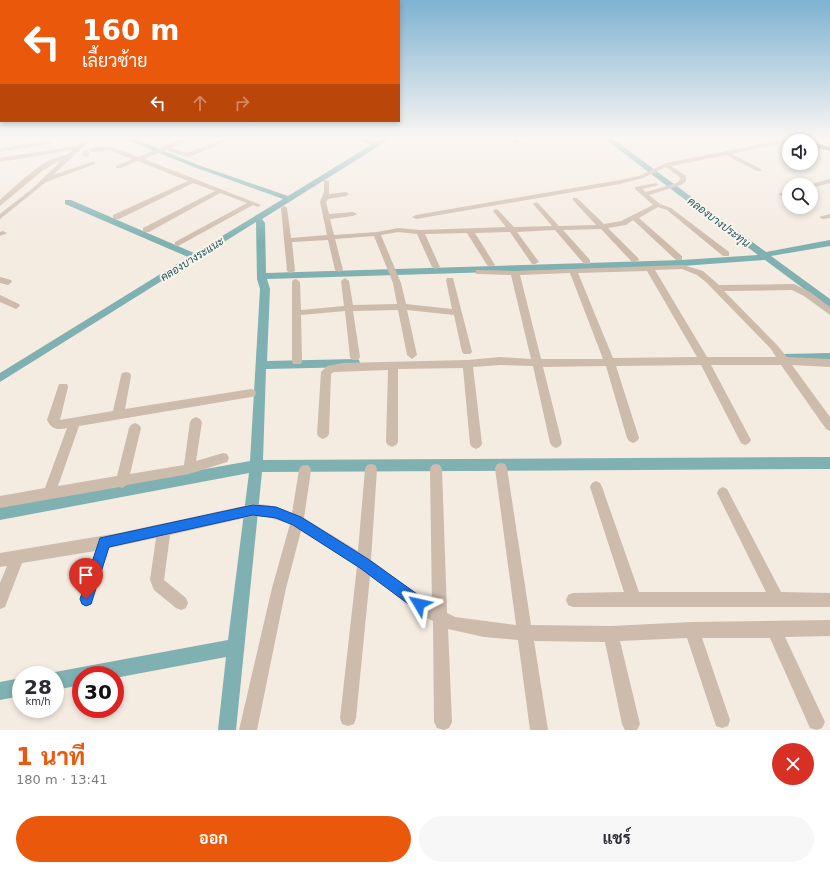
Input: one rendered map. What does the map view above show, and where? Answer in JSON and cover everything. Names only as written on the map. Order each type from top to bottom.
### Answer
[{"type":"street","points":[[0,204],[4,197],[36,173]]},
{"type":"street","points":[[0,217],[51,173]]},
{"type":"street","points":[[43,180],[63,173]]},
{"type":"street","points":[[170,173],[255,204],[178,244]]},
{"type":"street","points":[[416,217],[620,182],[647,173]]},
{"type":"street","points":[[675,173],[676,176],[672,180],[645,194],[658,205],[669,209],[726,254]]},
{"type":"street","points":[[657,187],[679,184],[684,180],[684,177],[679,173]]},
{"type":"street","points":[[326,181],[328,189],[323,202],[339,270]]},
{"type":"street","points":[[116,217],[193,182]]},
{"type":"street","points":[[818,185],[830,182]]},
{"type":"street","points":[[146,230],[220,191]]},
{"type":"street","points":[[325,197],[346,194]]},
{"type":"street","points":[[4,197],[25,197]]},
{"type":"street","points":[[575,199],[635,260]]},
{"type":"street","points":[[536,204],[587,262]]},
{"type":"street","points":[[288,240],[377,234],[398,230],[420,232],[602,227],[617,225],[635,218],[658,205]]},
{"type":"street","points":[[284,208],[290,271]]},
{"type":"street","points":[[496,211],[535,262]]},
{"type":"street","points":[[326,217],[353,214]]},
{"type":"street","points":[[635,218],[679,258]]},
{"type":"street","points":[[470,231],[491,264]]},
{"type":"street","points":[[420,232],[436,267]]},
{"type":"street","points":[[377,234],[397,283],[412,355]]},
{"type":"street","points":[[479,272],[515,273],[683,267],[691,269],[700,273],[718,288],[762,334],[785,361],[830,426]]},
{"type":"street","points":[[649,268],[704,361],[745,440]]},
{"type":"street","points":[[573,271],[610,363],[633,438]]},
{"type":"street","points":[[515,273],[556,443]]},
{"type":"street","points":[[450,280],[467,352]]},
{"type":"street","points":[[345,281],[355,357]]},
{"type":"street","points":[[296,282],[297,361]]},
{"type":"street","points":[[718,288],[794,287],[807,294],[830,312]]},
{"type":"street","points":[[0,298],[16,306]]},
{"type":"street","points":[[296,313],[349,308],[403,307],[458,312]]},
{"type":"street","points":[[323,434],[326,372],[331,369],[342,367],[468,364],[500,361],[537,363],[785,361],[830,363]]},
{"type":"street","points":[[468,364],[476,444]]},
{"type":"street","points":[[392,442],[393,366]]},
{"type":"street","points":[[118,415],[126,376]]},
{"type":"street","points":[[63,387],[53,420],[57,425],[251,393]]},
{"type":"street","points":[[49,494],[74,422]]},
{"type":"street","points":[[189,469],[196,422]]},
{"type":"street","points":[[122,482],[135,428]]},
{"type":"street","points":[[0,502],[122,482],[189,469],[223,458]]},
{"type":"street","points":[[501,468],[539,730]]},
{"type":"street","points":[[348,718],[364,563],[371,469]]},
{"type":"street","points":[[436,469],[443,722]]},
{"type":"street","points":[[248,730],[279,588],[297,521],[305,470]]},
{"type":"street","points":[[596,487],[634,599]]},
{"type":"street","points":[[723,493],[778,601]]},
{"type":"street","points":[[0,560],[104,542],[253,510],[276,513],[297,521],[364,563],[430,612],[453,624],[524,633],[610,634],[692,630],[830,628]]},
{"type":"street","points":[[164,530],[157,580],[159,585],[181,603]]},
{"type":"street","points":[[86,599],[104,542]]},
{"type":"street","points":[[0,602],[17,557]]},
{"type":"street","points":[[573,600],[830,600]]},
{"type":"street","points":[[692,630],[722,720]]},
{"type":"street","points":[[774,630],[816,722]]},
{"type":"street","points":[[610,634],[631,724]]},
{"type":"waterway","points":[[216,173],[289,199]]},
{"type":"waterway","name":"คลองบางระแนะ","points":[[289,199],[330,173]]},
{"type":"waterway","name":"คลองบางประทุน","points":[[654,173],[764,255]]},
{"type":"waterway","name":"คลองบางระแนะ","points":[[257,218],[289,199]]},
{"type":"waterway","points":[[68,202],[195,257]]},
{"type":"waterway","name":"คลองบางระแนะ","points":[[195,257],[257,218]]},
{"type":"waterway","points":[[257,218],[261,223],[262,279],[265,289],[261,365]]},
{"type":"waterway","points":[[764,255],[830,243]]},
{"type":"waterway","name":"คลองบางระแนะ","points":[[0,378],[195,257]]},
{"type":"waterway","points":[[262,276],[682,263],[767,257]]},
{"type":"waterway","name":"คลองบางประทุน","points":[[767,257],[830,304]]},
{"type":"waterway","points":[[784,358],[830,357]]},
{"type":"waterway","points":[[261,365],[355,363]]},
{"type":"waterway","points":[[256,466],[261,365]]},
{"type":"waterway","points":[[256,466],[830,463]]},
{"type":"waterway","points":[[0,513],[256,466]]},
{"type":"waterway","points":[[227,730],[256,466]]},
{"type":"waterway","points":[[124,668],[236,647]]},
{"type":"waterway","points":[[64,679],[72,678]]},
{"type":"waterway","points":[[0,691],[12,689]]},
{"type":"route","points":[[86,599],[104,542],[253,510],[276,513],[297,521],[364,563],[419,604]]}]
